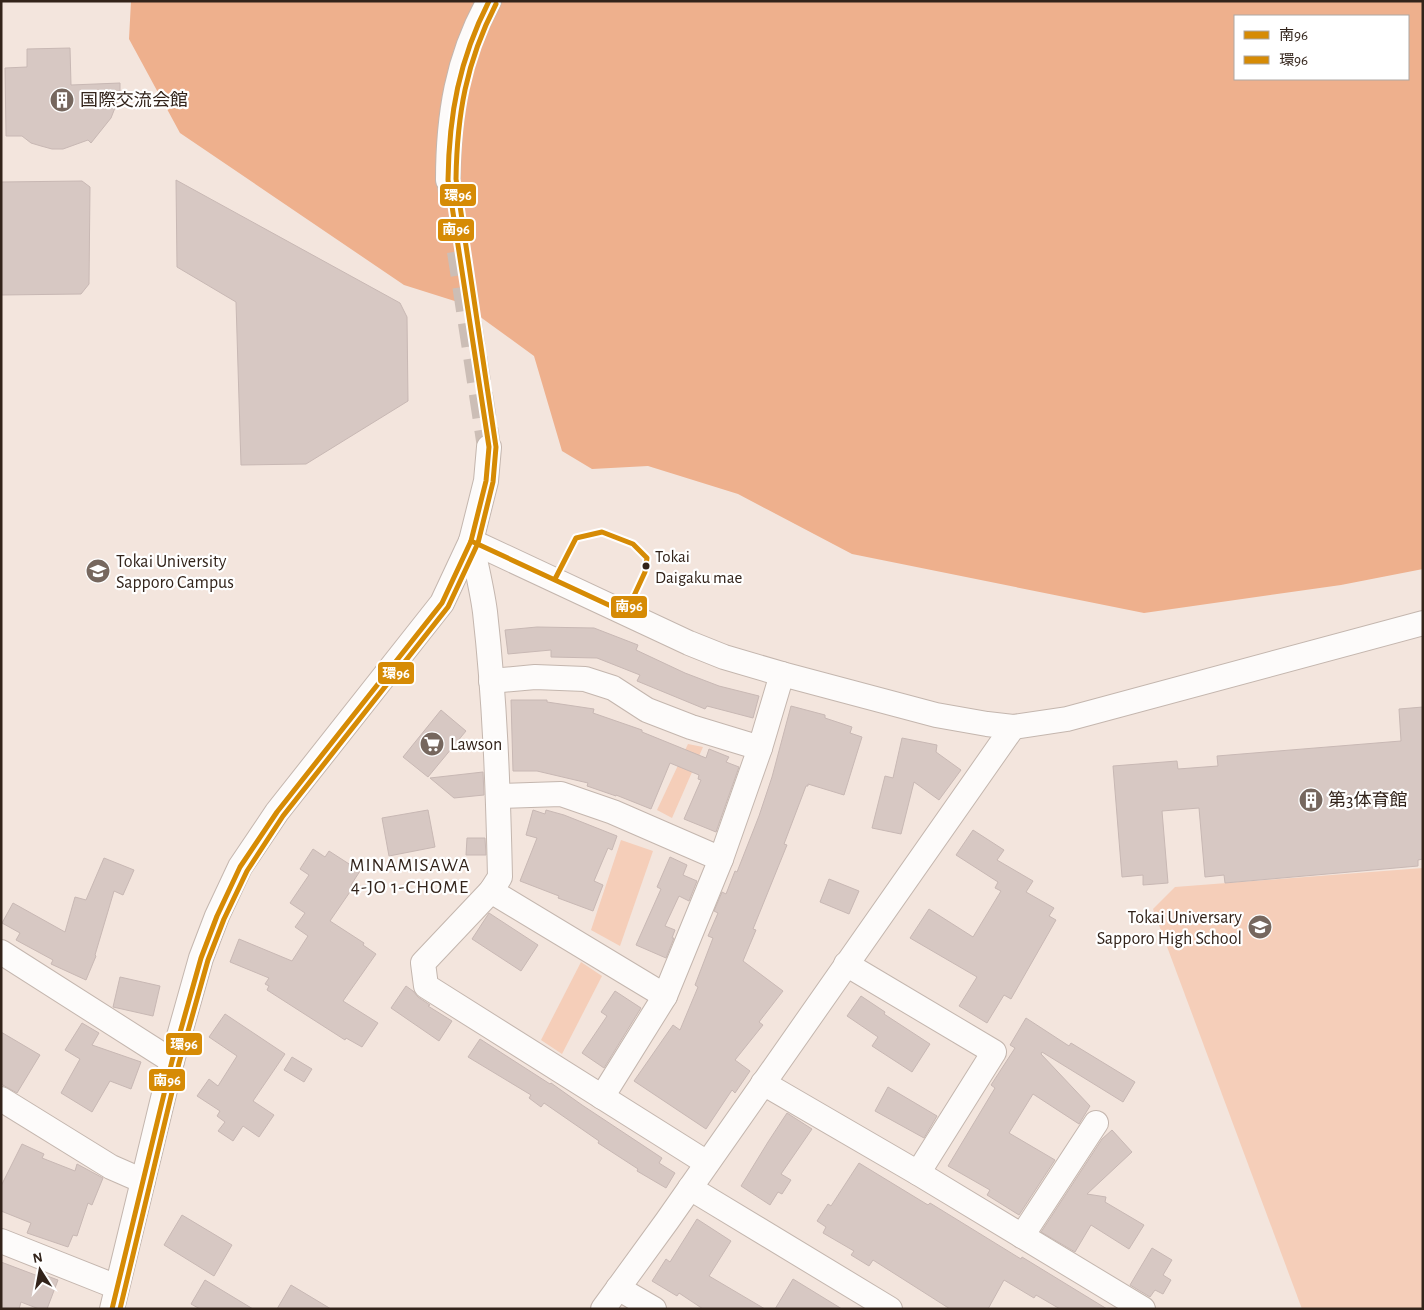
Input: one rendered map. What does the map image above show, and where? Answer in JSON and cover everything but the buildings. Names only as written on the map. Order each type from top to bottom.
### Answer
[{"type":"street","points":[[448,180],[451,110],[458,78],[468,45],[489,1]]},
{"type":"street","points":[[1,1241],[114,1298],[172,1061],[201,958],[217,916],[240,867],[277,812],[442,602],[472,541],[486,481],[489,446]]},
{"type":"street","points":[[472,541],[689,643],[724,657],[936,715],[1013,727],[1068,719],[1423,622]]},
{"type":"street","points":[[472,541],[484,611],[491,682],[498,796],[500,877],[491,891],[422,963],[426,986],[707,1163]]},
{"type":"street","points":[[602,1097],[665,996],[722,859],[760,748],[782,674]]},
{"type":"street","points":[[491,682],[535,677],[585,679],[613,688],[655,714],[760,748]]},
{"type":"street","points":[[603,1309],[1013,727]]},
{"type":"street","points":[[498,796],[561,794],[613,812],[722,859]]},
{"type":"street","points":[[491,891],[665,996]]},
{"type":"street","points":[[1,952],[172,1061]]},
{"type":"street","points":[[846,964],[994,1052],[918,1173]]},
{"type":"street","points":[[762,1083],[918,1173],[1144,1309]]},
{"type":"street","points":[[1,1098],[111,1167],[143,1181]]},
{"type":"street","points":[[1022,1236],[1096,1123]]},
{"type":"street","points":[[690,1188],[890,1309]]},
{"type":"street","points":[[618,1288],[654,1309]]},
{"type":"shaded area","points":[[131,1],[1423,1],[1423,569],[1341,585],[1144,613],[852,554],[738,494],[648,466],[592,469],[562,451],[534,356],[461,303],[404,285],[180,133],[129,39]]},
{"type":"shaded area","points":[[688,744],[703,747],[672,818],[657,810]]},
{"type":"shaded area","points":[[621,840],[653,851],[620,946],[591,930]]},
{"type":"shaded area","points":[[1423,868],[1423,1309],[1302,1309],[1153,909],[1175,887]]},
{"type":"shaded area","points":[[581,962],[602,976],[562,1054],[541,1040]]},
{"type":"tunnel","points":[[448,180],[489,447]]},
{"type":"transit line","name":"南96","points":[[112,1309],[172,1061],[201,958],[217,916],[240,867],[277,812],[442,603],[471,541],[486,481],[489,447],[448,180],[451,132],[463,66],[489,1]]},
{"type":"transit line","name":"環96","points":[[120,1309],[179,1063],[208,960],[224,919],[247,871],[283,816],[448,607],[478,543],[493,482],[496,447],[456,179],[458,133],[465,89],[477,47],[496,4]]},
{"type":"transit line","name":"南96","points":[[471,541],[626,613],[645,572],[647,558],[633,544],[602,532],[576,538],[555,579]]},
{"type":"place","name":"国際交流会館","points":[[62,100]]},
{"type":"place","name":"Tokai Daigaku mae","points":[[646,566]]},
{"type":"place","name":"Tokai University Sapporo Campus","points":[[98,571]]},
{"type":"place","name":"Lawson","points":[[432,744]]},
{"type":"place","name":"第3体育館","points":[[1311,800]]},
{"type":"place","name":"Tokai Universary Sapporo High School","points":[[1260,927]]},
{"type":"district","name":"MINAMISAWA 4-JO 1-CHOME","points":[[410,875]]}]
